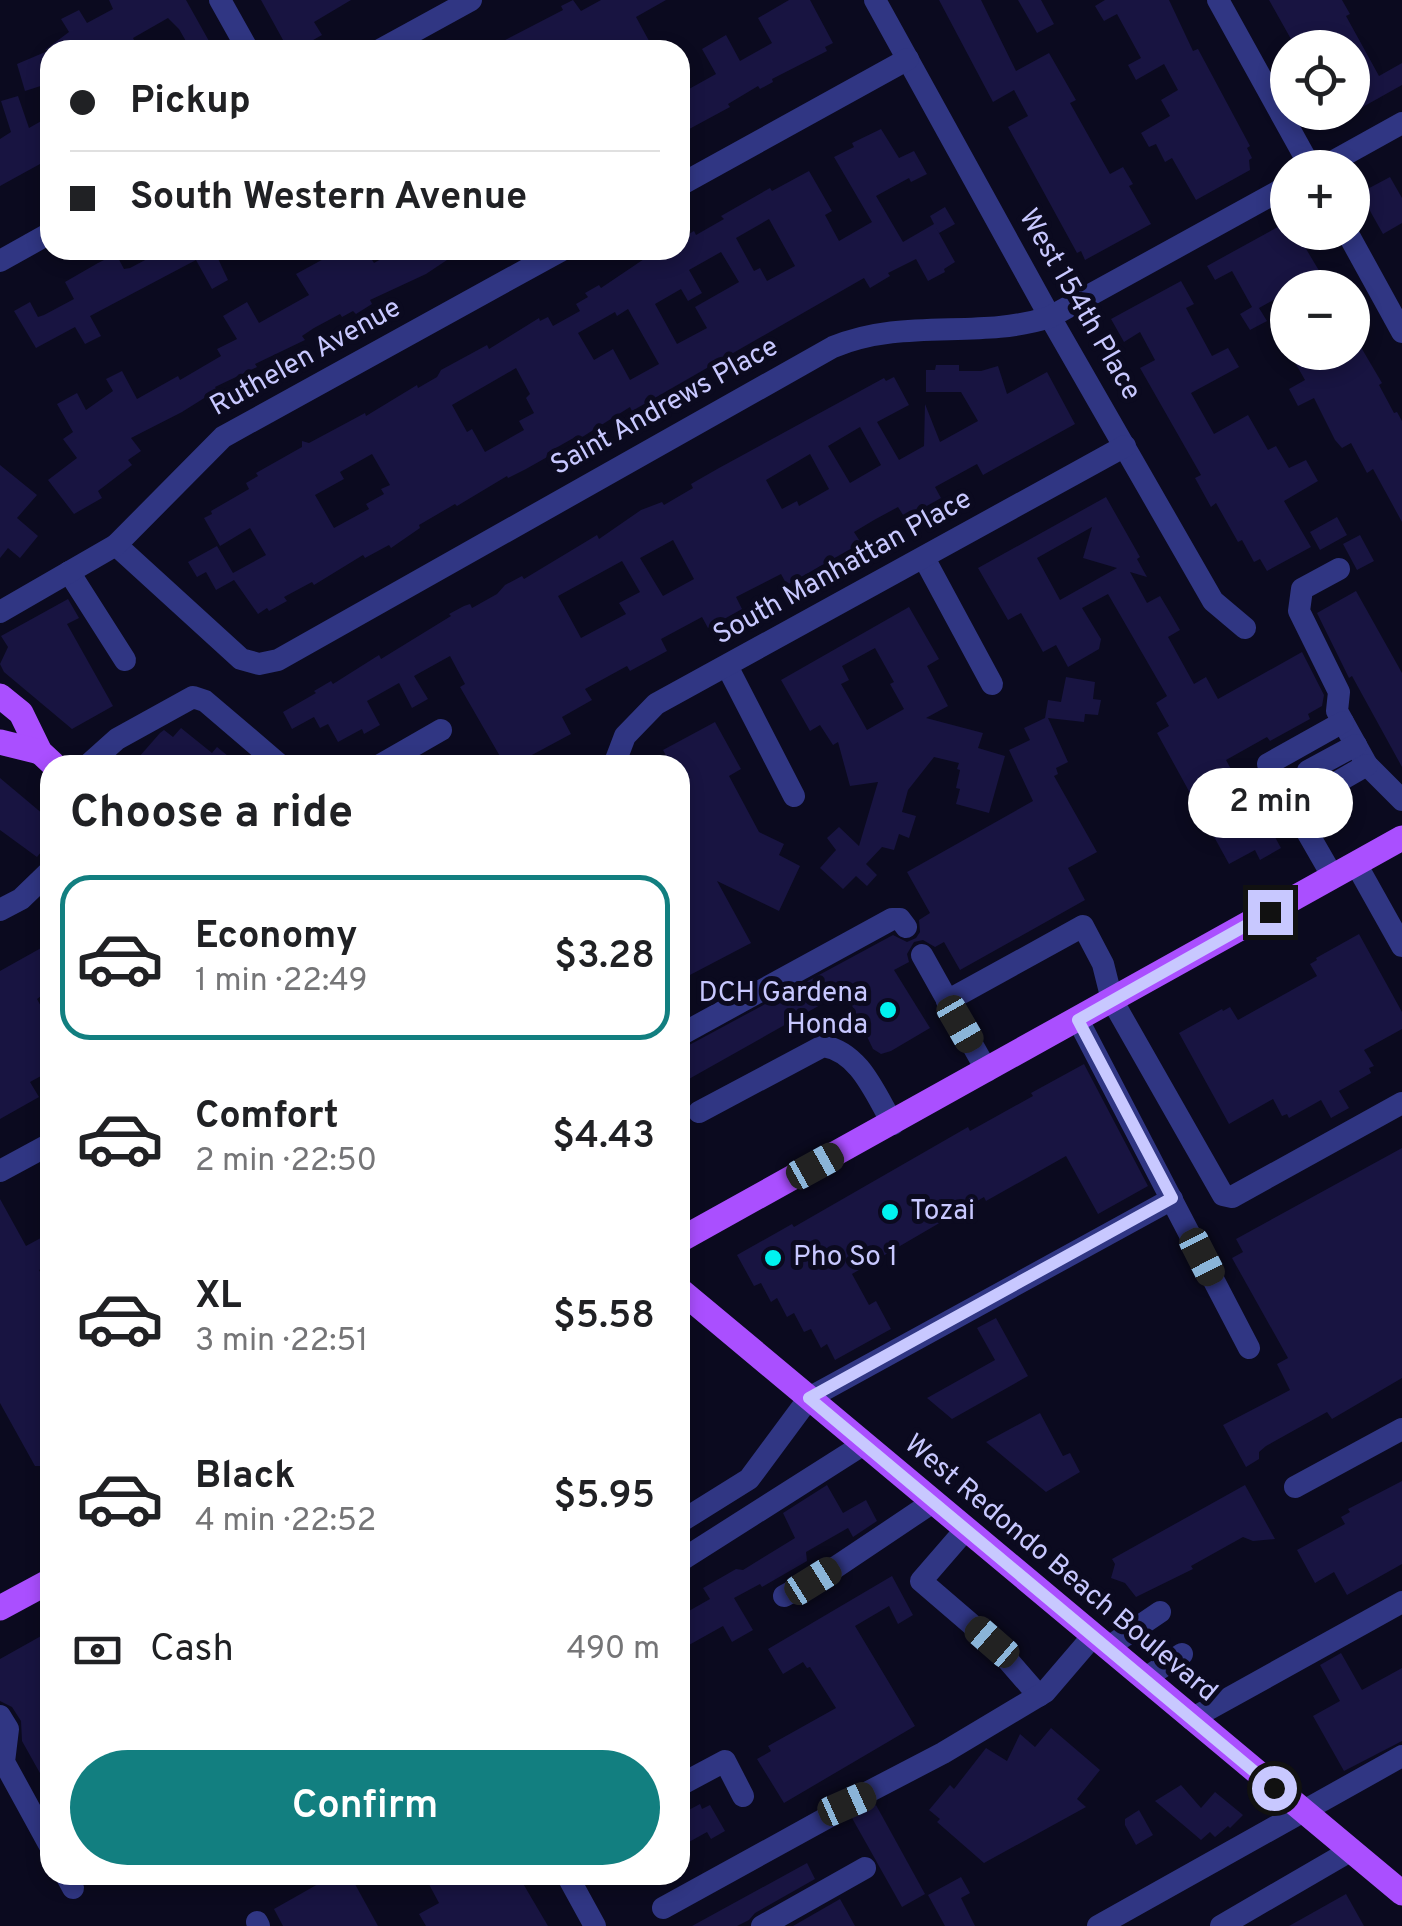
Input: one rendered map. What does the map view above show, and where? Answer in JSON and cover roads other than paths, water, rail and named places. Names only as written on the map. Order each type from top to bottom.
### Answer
[{"type":"main road","points":[[0,696],[21,713],[45,755]]},
{"type":"main road","points":[[0,742],[40,756]]},
{"type":"main road","points":[[690,1235],[1402,838]]},
{"type":"main road","name":"West Redondo Beach Boulevard","points":[[690,1298],[1402,1894]]},
{"type":"main road","points":[[0,1608],[40,1586]]},
{"type":"street","points":[[220,0],[242,40]]},
{"type":"street","points":[[398,40],[471,0]]},
{"type":"street","name":"West 154th Place","points":[[875,0],[1213,601],[1245,628]]},
{"type":"street","points":[[1218,0],[1301,150]]},
{"type":"street","points":[[690,180],[908,60]]},
{"type":"street","points":[[1353,150],[1402,123]]},
{"type":"street","name":"Saint Andrews Place","points":[[116,545],[241,659],[259,664],[278,660],[833,347],[861,335],[888,330],[1024,325],[1050,317],[1270,196]]},
{"type":"street","points":[[0,261],[40,239]]},
{"type":"street","points":[[1357,250],[1402,332]]},
{"type":"street","name":"Ruthelen Avenue","points":[[0,612],[116,545],[223,437],[544,260]]},
{"type":"street","name":"South Manhattan Place","points":[[617,755],[624,736],[656,704],[1125,446]]},
{"type":"street","points":[[924,558],[992,684]]},
{"type":"street","points":[[1339,569],[1302,589],[1299,610],[1339,692],[1337,712],[1361,755],[1402,800]]},
{"type":"street","points":[[69,572],[125,660]]},
{"type":"street","points":[[727,666],[794,796]]},
{"type":"street","points":[[100,755],[117,740],[192,697],[199,698],[268,755]]},
{"type":"street","points":[[1333,878],[1268,764],[1343,722]]},
{"type":"street","points":[[398,755],[442,730]]},
{"type":"street","points":[[1308,771],[1361,755]]},
{"type":"street","points":[[1292,808],[1361,755]]},
{"type":"street","points":[[1356,864],[1402,946]]},
{"type":"street","points":[[0,910],[40,885]]},
{"type":"street","points":[[690,1030],[892,919],[900,919],[906,927]]},
{"type":"street","points":[[947,1001],[1082,926],[1103,964],[1112,1000],[1223,1194],[1232,1198],[1402,1103]]},
{"type":"street","points":[[922,955],[987,1071]]},
{"type":"street","points":[[1078,1020],[1249,1348]]},
{"type":"street","points":[[699,1112],[822,1046],[838,1048],[858,1066],[893,1124]]},
{"type":"street","points":[[0,1171],[40,1149]]},
{"type":"street","points":[[690,1516],[749,1479],[809,1398],[1172,1198]]},
{"type":"street","points":[[1296,1487],[1402,1428]]},
{"type":"street","points":[[690,1555],[864,1444]]},
{"type":"street","points":[[784,1596],[933,1502]]},
{"type":"street","points":[[966,1529],[921,1581],[992,1642],[1039,1696]]},
{"type":"street","points":[[1192,1719],[1402,1602]]},
{"type":"street","points":[[663,1908],[1039,1696],[1100,1642],[1160,1612]]},
{"type":"street","points":[[1144,1679],[1182,1654]]},
{"type":"street","points":[[0,1716],[8,1730],[4,1762],[40,1828]]},
{"type":"street","points":[[1098,1926],[1402,1756]]},
{"type":"street","points":[[690,1780],[725,1761],[743,1796]]},
{"type":"street","points":[[1221,1926],[1350,1851]]},
{"type":"street","points":[[762,1926],[865,1868]]},
{"type":"street","points":[[572,1885],[595,1926]]},
{"type":"street","points":[[1134,1905],[1147,1926]]},
{"type":"place","name":"DCH Gardena Honda","points":[[888,1010]]},
{"type":"place","name":"Tozai","points":[[890,1212]]},
{"type":"place","name":"Pho So 1","points":[[773,1258]]}]
